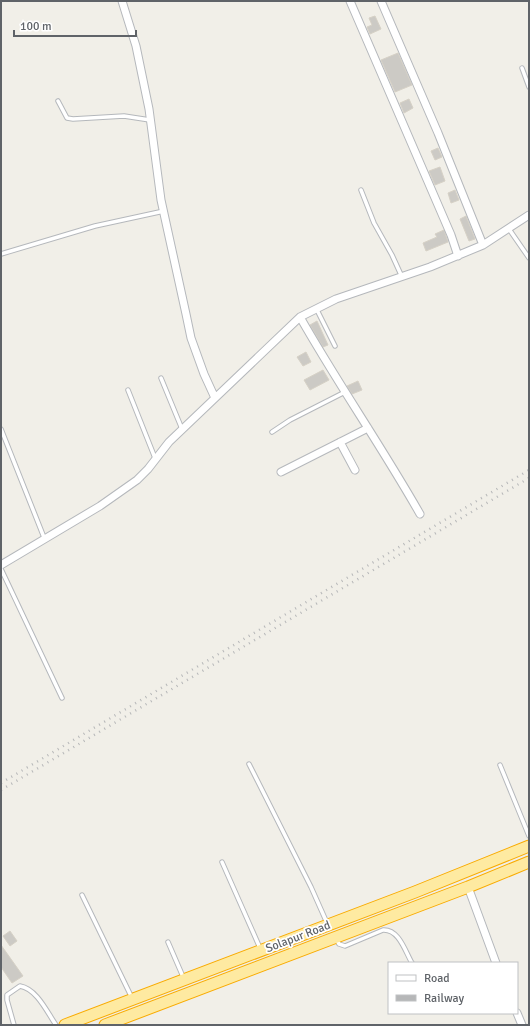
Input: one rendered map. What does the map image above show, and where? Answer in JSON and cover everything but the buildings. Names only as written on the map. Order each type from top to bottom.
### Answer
[{"type":"highway","name":"Solapur Road","points":[[65,1025],[328,926],[529,846]]},
{"type":"highway","name":"Solapur Road","points":[[105,1025],[336,938],[529,862]]},
{"type":"street","points":[[122,1],[136,46],[151,120],[164,211],[191,338],[204,374],[215,398]]},
{"type":"street","points":[[350,1],[451,235],[458,256]]},
{"type":"street","points":[[381,1],[438,133],[483,245]]},
{"type":"street","points":[[1,565],[100,506],[137,480],[182,429],[300,317],[336,299],[402,277],[483,245],[529,215]]},
{"type":"street","points":[[300,317],[321,354],[346,392],[420,514]]},
{"type":"street","points":[[282,472],[368,428]]},
{"type":"street","points":[[340,442],[355,470]]},
{"type":"street","points":[[466,888],[496,962]]},
{"type":"street","points":[[517,1014],[522,1025]]},
{"type":"lane","points":[[522,68],[529,87]]},
{"type":"lane","points":[[58,100],[67,118],[73,119],[124,116],[151,120]]},
{"type":"lane","points":[[361,190],[374,223],[392,255],[402,277]]},
{"type":"lane","points":[[1,254],[95,226],[164,211]]},
{"type":"lane","points":[[509,228],[529,258]]},
{"type":"lane","points":[[316,308],[335,346]]},
{"type":"lane","points":[[161,378],[182,429]]},
{"type":"lane","points":[[128,390],[155,458]]},
{"type":"lane","points":[[272,432],[290,420],[346,392]]},
{"type":"lane","points":[[1,429],[45,540]]},
{"type":"lane","points":[[1,569],[62,698]]},
{"type":"lane","points":[[249,764],[311,887],[328,926]]},
{"type":"lane","points":[[500,765],[529,836]]},
{"type":"lane","points":[[222,862],[261,951]]},
{"type":"lane","points":[[82,895],[133,1000]]},
{"type":"lane","points":[[336,938],[339,944],[345,946],[383,930],[388,930],[395,933],[398,937],[411,962]]},
{"type":"lane","points":[[168,942],[185,980]]},
{"type":"lane","points":[[14,1025],[7,995],[20,986],[27,987],[39,999],[56,1025]]},
{"type":"railway","points":[[1,783],[529,470]]},
{"type":"railway","points":[[1,790],[529,478]]}]
